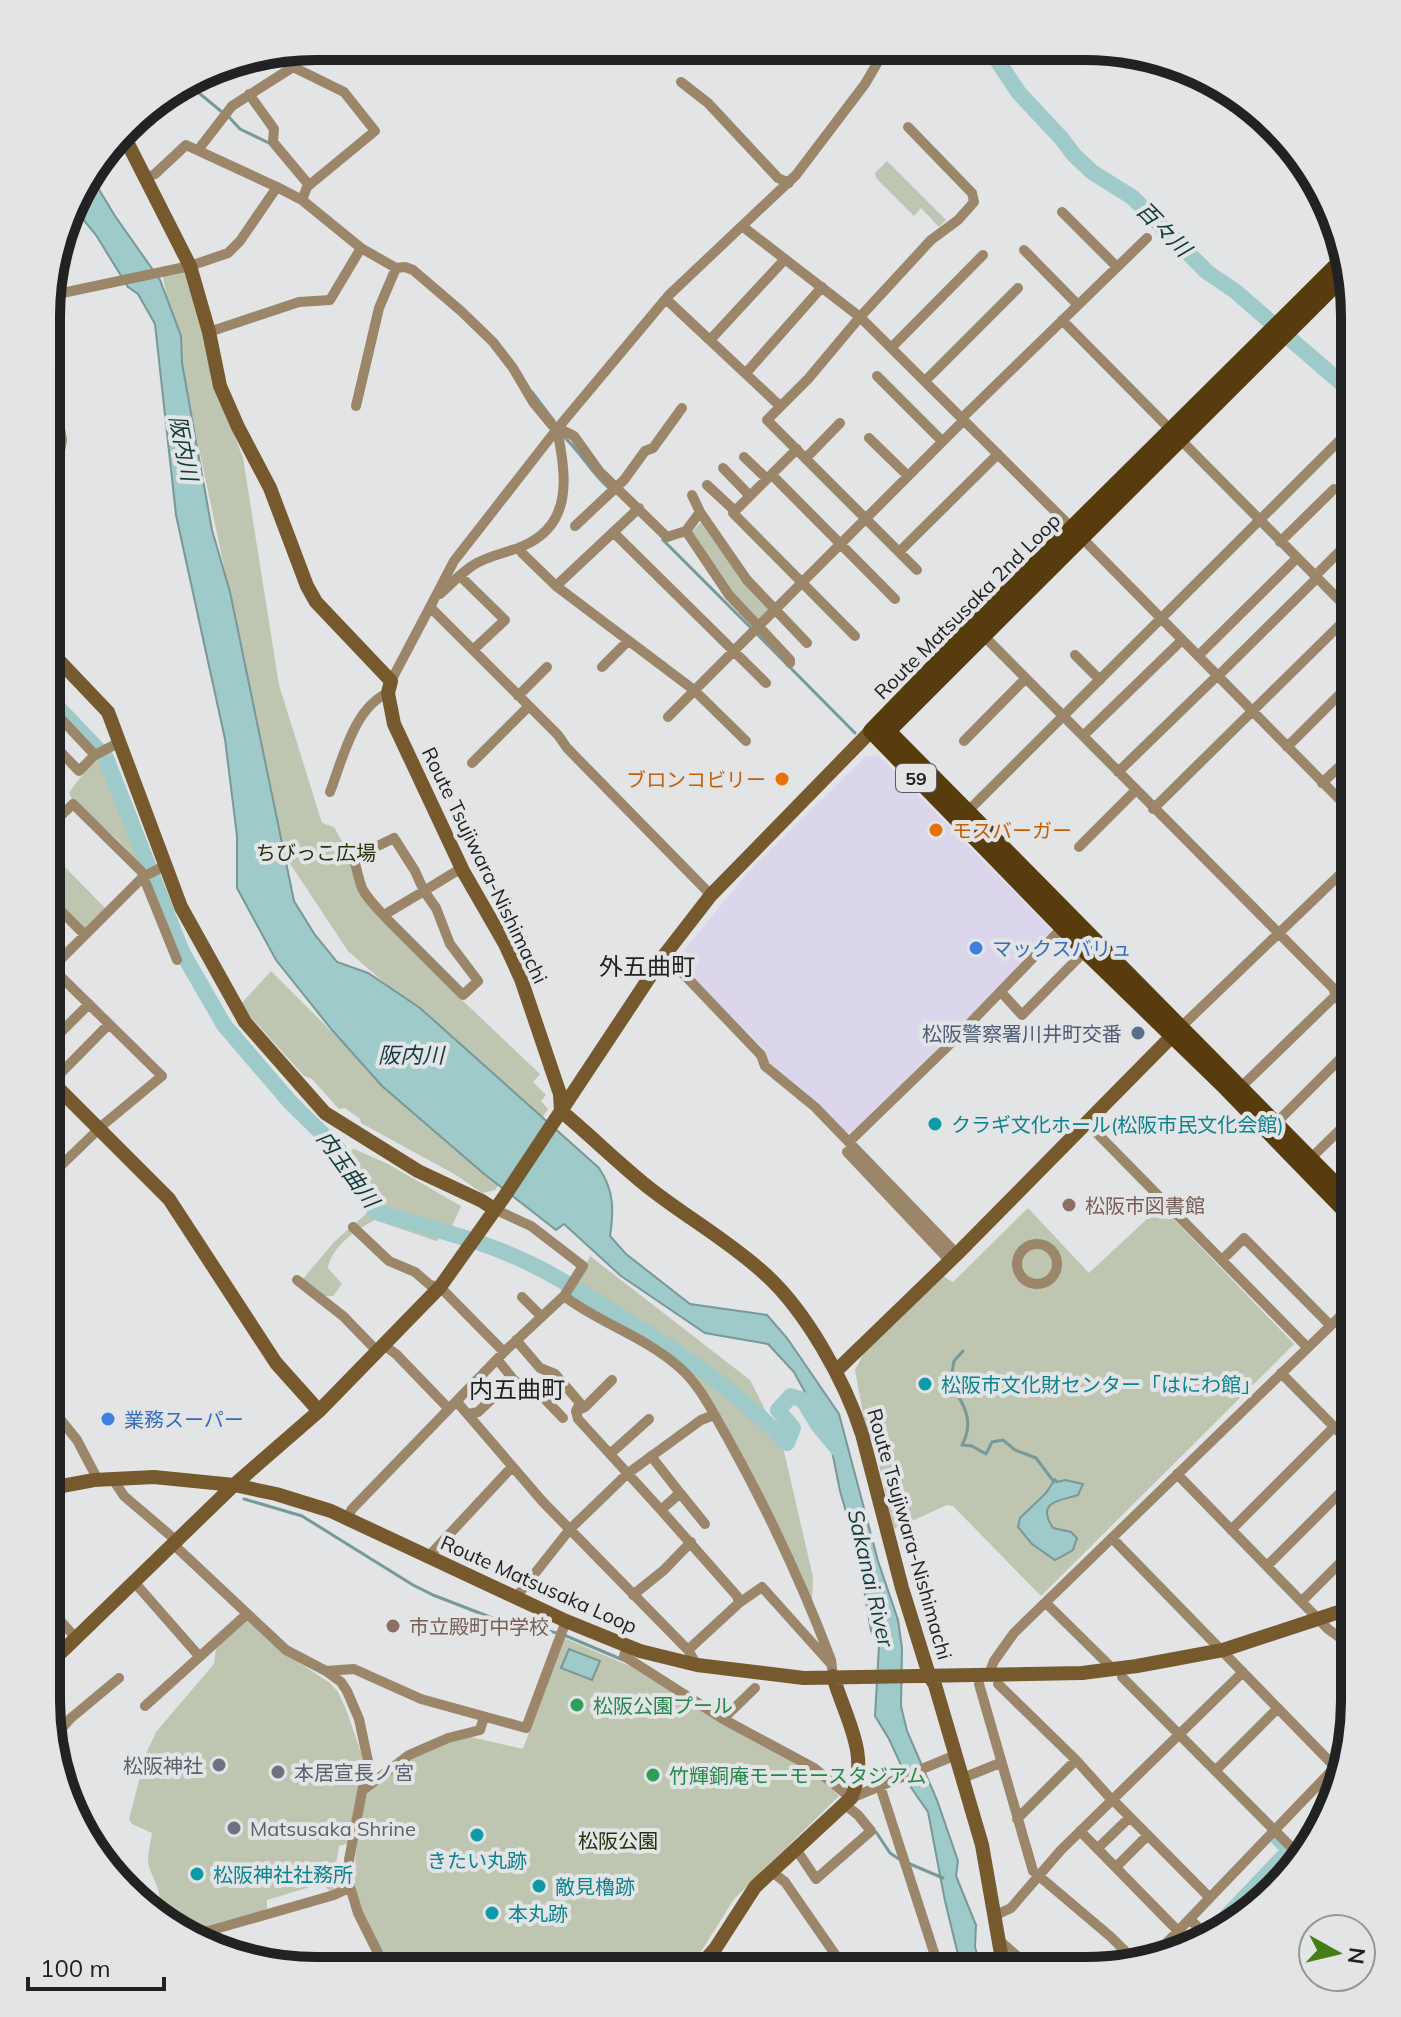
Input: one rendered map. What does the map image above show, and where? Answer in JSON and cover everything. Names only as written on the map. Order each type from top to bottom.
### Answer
[{"type":"main road","points":[[128,143],[184,266],[209,332],[220,386],[270,488],[307,586],[323,610],[389,687]]},
{"type":"main road","name":"Route Matsusaka 2nd Loop","points":[[1290,322],[1336,267]]},
{"type":"main road","name":"Route Matsusaka 2nd Loop","points":[[1338,281],[1290,322],[1078,533],[871,731],[1085,951],[1241,1087],[1310,1159],[1340,1185]]},
{"type":"main road","name":"Route Matsusaka 2nd Loop","points":[[1078,533],[888,731],[1340,1205]]},
{"type":"main road","points":[[60,662],[108,712],[161,868],[235,1007],[325,1113],[418,1171],[499,1203]]},
{"type":"main road","name":"Route Tsujiwara-Nishimachi","points":[[389,687],[389,707],[398,736],[463,871],[505,944],[521,979],[560,1094],[561,1111],[645,1185],[763,1272],[807,1326],[836,1371],[862,1434],[925,1675],[935,1685],[953,1756],[963,1778],[982,1845],[1002,1957]]},
{"type":"main road","points":[[60,1653],[234,1485],[319,1411],[440,1287],[663,957],[711,895],[871,731],[888,731]]},
{"type":"main road","points":[[836,1371],[954,1258],[1177,1031]]},
{"type":"main road","points":[[60,1092],[169,1199],[276,1363],[319,1411]]},
{"type":"main road","name":"Route Matsusaka Loop","points":[[60,1487],[105,1479],[154,1477],[234,1485],[312,1504],[566,1621],[628,1645],[697,1665],[804,1678],[836,1672],[989,1680],[1118,1673],[1223,1650],[1340,1612]]},
{"type":"main road","points":[[708,1957],[755,1887],[848,1801],[856,1788],[860,1754],[836,1672]]},
{"type":"street","points":[[330,792],[347,750],[347,740],[389,687],[454,561],[666,299],[789,183],[865,84],[879,60]]},
{"type":"street","points":[[198,150],[225,115],[249,94],[298,61]]},
{"type":"street","points":[[146,178],[155,174],[186,145],[277,187],[306,190],[375,131],[344,92],[293,67]]},
{"type":"street","points":[[681,82],[708,103],[778,178],[789,183]]},
{"type":"street","points":[[249,94],[274,129],[273,142],[306,190],[361,248],[396,268],[413,270],[472,321],[513,368],[533,402],[560,428],[578,440],[612,490],[667,537],[686,531],[700,512]]},
{"type":"street","points":[[908,127],[972,193],[974,202],[958,220],[931,240],[808,379],[767,420],[917,570]]},
{"type":"street","points":[[61,293],[228,253],[240,241],[277,187]]},
{"type":"street","points":[[1062,212],[1117,267]]},
{"type":"street","points":[[742,226],[860,317],[1078,533],[1341,801]]},
{"type":"street","points":[[668,717],[1147,238]]},
{"type":"street","points":[[209,332],[299,302],[330,300],[361,248]]},
{"type":"street","points":[[1024,250],[1078,305]]},
{"type":"street","points":[[891,348],[983,255]]},
{"type":"street","points":[[710,340],[785,259]]},
{"type":"street","points":[[356,406],[379,308],[396,268]]},
{"type":"street","points":[[746,373],[822,287]]},
{"type":"street","points":[[925,381],[1018,288]]},
{"type":"street","points":[[666,299],[780,406]]},
{"type":"street","points":[[1062,320],[1341,600]]},
{"type":"street","points":[[877,376],[942,441]]},
{"type":"street","points":[[575,526],[624,480],[645,451],[653,448],[682,408]]},
{"type":"street","points":[[806,458],[840,423]]},
{"type":"street","points":[[432,603],[473,565],[542,536],[555,522],[563,500],[560,428]]},
{"type":"street","points":[[869,438],[908,476]]},
{"type":"street","points":[[966,813],[1341,439]]},
{"type":"street","points":[[735,511],[797,449]]},
{"type":"street","points":[[899,552],[998,454]]},
{"type":"street","points":[[744,457],[769,477],[895,599]]},
{"type":"street","points":[[723,468],[750,496]]},
{"type":"street","points":[[707,485],[855,636]]},
{"type":"street","points":[[1280,542],[1334,489]]},
{"type":"street","points":[[692,495],[740,572],[807,643]]},
{"type":"street","points":[[556,586],[635,511]]},
{"type":"street","points":[[686,531],[755,630],[790,663]]},
{"type":"street","points":[[613,532],[766,683]]},
{"type":"street","points":[[1118,772],[1341,551]]},
{"type":"street","points":[[522,553],[556,586],[694,690],[746,741]]},
{"type":"street","points":[[1198,656],[1297,558]]},
{"type":"street","points":[[460,576],[505,620],[473,650]]},
{"type":"street","points":[[432,603],[473,650],[711,895]]},
{"type":"street","points":[[1153,809],[1341,626]]},
{"type":"street","points":[[983,635],[1334,989],[1341,1002]]},
{"type":"street","points":[[602,667],[628,641]]},
{"type":"street","points":[[1083,736],[1181,641]]},
{"type":"street","points":[[1075,655],[1100,680]]},
{"type":"street","points":[[518,696],[547,667]]},
{"type":"street","points":[[964,741],[1025,679]]},
{"type":"street","points":[[1287,747],[1341,693]]},
{"type":"street","points":[[472,763],[529,706]]},
{"type":"street","points":[[60,716],[99,753]]},
{"type":"street","points":[[60,751],[79,771],[99,753],[120,742]]},
{"type":"street","points":[[1322,783],[1341,765]]},
{"type":"street","points":[[1079,847],[1136,790]]},
{"type":"street","points":[[60,814],[73,804],[141,871],[177,960]]},
{"type":"street","points":[[394,838],[424,891],[440,916],[450,944],[478,981],[463,995],[384,915],[360,886],[361,880],[353,858],[394,838]]},
{"type":"street","points":[[60,960],[143,877],[161,868]]},
{"type":"street","points":[[384,915],[455,872],[463,871]]},
{"type":"street","points":[[1177,1031],[1341,874]]},
{"type":"street","points":[[60,911],[85,935]]},
{"type":"street","points":[[848,1147],[1062,928]]},
{"type":"street","points":[[1001,992],[1022,1015],[1085,951]]},
{"type":"street","points":[[663,957],[672,962],[761,1055],[765,1066],[815,1107],[848,1147],[954,1258]]},
{"type":"street","points":[[60,979],[162,1076],[60,1166]]},
{"type":"street","points":[[1241,1087],[1335,996]]},
{"type":"street","points":[[60,1033],[89,1004]]},
{"type":"street","points":[[60,1071],[109,1024]]},
{"type":"street","points":[[1276,1123],[1340,1059]]},
{"type":"street","points":[[1086,1122],[1307,1347]]},
{"type":"street","points":[[1310,1159],[1340,1129]]},
{"type":"street","points":[[347,1518],[352,1509],[540,1315],[566,1293],[583,1266],[499,1203]]},
{"type":"street","points":[[353,1227],[389,1261],[415,1272],[430,1285],[440,1287],[504,1352]]},
{"type":"street","points":[[1222,1260],[1244,1238],[1330,1325]]},
{"type":"street","points":[[297,1280],[381,1349],[469,1414],[512,1467],[688,1650],[697,1665]]},
{"type":"street","points":[[566,1293],[648,1344],[693,1381],[776,1531],[836,1672]]},
{"type":"street","points":[[522,1297],[540,1315]]},
{"type":"street","points":[[1127,1953],[1033,1871],[1000,1763],[989,1680],[994,1661],[1007,1642],[1046,1603],[1340,1316]]},
{"type":"street","points":[[516,1340],[540,1368],[555,1374],[580,1403],[576,1411],[578,1419],[691,1542],[737,1596],[739,1603]]},
{"type":"street","points":[[501,1364],[521,1387],[538,1392],[563,1418]]},
{"type":"street","points":[[1281,1373],[1340,1433]]},
{"type":"street","points":[[469,1414],[478,1412],[513,1379]]},
{"type":"street","points":[[576,1411],[594,1399],[612,1380]]},
{"type":"street","points":[[517,1596],[570,1529],[627,1474],[701,1420],[714,1415]]},
{"type":"street","points":[[60,1419],[105,1479],[247,1614],[286,1650],[326,1671],[347,1691],[359,1719],[368,1761],[349,1860],[349,1888],[380,1957]]},
{"type":"street","points":[[610,1454],[649,1419]]},
{"type":"street","points":[[1231,1530],[1334,1427]]},
{"type":"street","points":[[651,1456],[705,1524]]},
{"type":"street","points":[[429,1556],[512,1467]]},
{"type":"street","points":[[1177,1474],[1340,1638]]},
{"type":"street","points":[[661,1510],[680,1493]]},
{"type":"street","points":[[1267,1566],[1340,1493]]},
{"type":"street","points":[[1112,1538],[1333,1762]]},
{"type":"street","points":[[633,1595],[664,1570],[691,1542]]},
{"type":"street","points":[[1302,1601],[1340,1563]]},
{"type":"street","points":[[135,1583],[199,1656]]},
{"type":"street","points":[[688,1650],[739,1603],[762,1587],[836,1672]]},
{"type":"street","points":[[1046,1603],[1294,1848]]},
{"type":"street","points":[[145,1706],[247,1614]]},
{"type":"street","points":[[60,1620],[76,1638]]},
{"type":"street","points":[[326,1671],[354,1669],[421,1699],[526,1728],[566,1621]]},
{"type":"street","points":[[628,1645],[624,1656],[723,1719],[814,1768],[848,1801],[871,1831],[816,1879],[796,1849]]},
{"type":"street","points":[[996,1915],[1011,1908],[1080,1831],[1243,1672]]},
{"type":"street","points":[[62,1728],[119,1678]]},
{"type":"street","points":[[989,1680],[1076,1760],[1210,1898]]},
{"type":"street","points":[[723,1719],[755,1688]]},
{"type":"street","points":[[1215,1771],[1278,1708]]},
{"type":"street","points":[[363,1790],[409,1755],[448,1738],[480,1730],[484,1717]]},
{"type":"street","points":[[848,1801],[953,1756]]},
{"type":"street","points":[[1017,1819],[1076,1760]]},
{"type":"street","points":[[963,1778],[1000,1763]]},
{"type":"street","points":[[1167,1942],[1330,1774]]},
{"type":"street","points":[[880,1785],[935,1957]]},
{"type":"street","points":[[1098,1848],[1130,1817]]},
{"type":"street","points":[[1080,1831],[1178,1931]]},
{"type":"street","points":[[1116,1867],[1148,1835]]},
{"type":"street","points":[[771,1871],[785,1882],[837,1957]]},
{"type":"street","points":[[206,1932],[349,1888]]},
{"type":"street","points":[[1190,1919],[1200,1930]]},
{"type":"street","points":[[999,1940],[1018,1957]]},
{"type":"shaded area","points":[[878,755],[1054,932],[853,1133],[845,1132],[779,1073],[768,1061],[766,1051],[676,960],[749,871],[866,756]]},
{"type":"green space","points":[[887,161],[946,220],[939,227],[921,208],[914,216],[876,178],[875,173]]},
{"type":"green space","name":"ちびっこ広場","points":[[180,269],[185,272],[224,408],[243,458],[279,685],[322,823],[334,827],[350,856],[357,879],[394,930],[540,1074],[533,1082],[546,1095],[541,1101],[548,1109],[541,1120],[348,951],[285,856],[162,273]]},
{"type":"green space","points":[[704,519],[770,609],[758,622],[725,583],[692,532]]},
{"type":"green space","points":[[108,754],[113,755],[151,865],[144,869],[69,793],[86,771]]},
{"type":"green space","points":[[63,865],[106,909],[87,928],[82,929],[60,906],[60,868]]},
{"type":"green space","points":[[271,971],[390,1090],[500,1183],[495,1190],[482,1193],[456,1175],[361,1123],[345,1108],[339,1109],[312,1079],[304,1076],[240,1005]]},
{"type":"green space","points":[[354,1149],[386,1163],[461,1206],[452,1226],[463,1235],[459,1242],[445,1235],[436,1241],[375,1220],[353,1234],[334,1253],[328,1268],[342,1284],[333,1296],[323,1296],[302,1280],[335,1241],[374,1207],[377,1196],[350,1152]]},
{"type":"green space","points":[[1161,1206],[1294,1344],[1041,1596],[953,1506],[947,1505],[894,1529],[877,1455],[864,1418],[855,1370],[864,1353],[943,1276],[953,1282],[1028,1208],[1089,1273]]},
{"type":"green space","points":[[590,1256],[750,1380],[782,1443],[813,1577],[812,1602],[696,1380],[571,1295]]},
{"type":"green space","name":"Matsusaka Shrine","points":[[245,1621],[249,1621],[286,1654],[330,1683],[338,1692],[362,1756],[347,1844],[339,1846],[335,1871],[343,1885],[330,1892],[323,1883],[267,1900],[267,1909],[203,1930],[159,1903],[158,1889],[148,1863],[152,1833],[132,1824],[129,1819],[146,1754],[156,1732],[214,1664],[216,1648]]},
{"type":"green space","name":"松阪公園","points":[[564,1638],[632,1667],[722,1724],[789,1759],[839,1796],[734,1899],[695,1957],[384,1957],[365,1922],[356,1892],[357,1849],[367,1792],[411,1756],[466,1736],[523,1749]]},
{"type":"water","name":"阪内川","points":[[96,185],[160,280],[181,336],[182,363],[212,530],[230,592],[294,901],[315,935],[337,962],[368,973],[420,1008],[599,1168],[612,1200],[610,1236],[626,1254],[690,1304],[767,1315],[787,1338],[839,1414],[878,1561],[898,1620],[902,1648],[901,1706],[907,1731],[937,1800],[958,1861],[956,1876],[976,1925],[978,1957],[959,1957],[928,1812],[912,1789],[875,1716],[879,1646],[871,1631],[858,1553],[832,1451],[820,1420],[794,1372],[768,1344],[705,1333],[621,1276],[564,1224],[556,1230],[483,1173],[382,1086],[276,960],[237,888],[237,836],[225,739],[176,515],[155,324],[138,294],[128,287],[81,216]]},
{"type":"water","points":[[1055,1479],[1057,1482],[1065,1480],[1083,1484],[1078,1495],[1052,1503],[1047,1512],[1053,1528],[1071,1532],[1077,1538],[1073,1550],[1055,1560],[1032,1544],[1018,1527],[1020,1518],[1046,1493]]},
{"type":"water","points":[[569,1649],[600,1661],[592,1680],[561,1668]]},
{"type":"waterway","name":"百々川","points":[[997,60],[1019,93],[1092,172],[1132,197],[1207,272],[1235,291],[1341,383]]},
{"type":"waterway","points":[[196,90],[222,112]]},
{"type":"waterway","points":[[228,116],[240,129],[271,144]]},
{"type":"waterway","points":[[532,392],[554,421]]},
{"type":"waterway","points":[[561,434],[609,488]]},
{"type":"waterway","points":[[663,540],[751,628]]},
{"type":"waterway","points":[[757,634],[855,733]]},
{"type":"waterway","name":"内玉曲川","points":[[60,710],[106,758],[182,952],[224,1025],[290,1102],[339,1150],[376,1212],[495,1248],[554,1276],[640,1328],[706,1373],[748,1406],[787,1443],[793,1428],[778,1410],[791,1396],[803,1400],[818,1425],[839,1450]]},
{"type":"waterway","points":[[963,1351],[954,1361],[950,1384],[960,1398],[968,1421],[962,1445],[972,1446],[986,1454],[992,1442],[1003,1440],[1015,1450],[1036,1458],[1054,1482]]},
{"type":"waterway","points":[[244,1499],[302,1516],[433,1595],[495,1619],[557,1633]]},
{"type":"waterway","points":[[564,1635],[623,1660]]},
{"type":"waterway","points":[[876,1832],[890,1853],[899,1859]]},
{"type":"waterway","points":[[1234,1908],[1290,1850],[1278,1838]]},
{"type":"waterway","points":[[910,1864],[943,1878]]},
{"type":"place","name":"ブロンコビリー","points":[[782,779]]},
{"type":"place","name":"モスバーガー","points":[[936,830]]},
{"type":"place","name":"マックスバリュ","points":[[976,948]]},
{"type":"place","name":"松阪警察署川井町交番","points":[[1138,1033]]},
{"type":"place","name":"クラギ文化ホール(松阪市民文化会館)","points":[[935,1124]]},
{"type":"place","name":"松阪市図書館","points":[[1069,1205]]},
{"type":"place","name":"松阪市文化財センター「はにわ館」","points":[[925,1384]]},
{"type":"place","name":"業務スーパー","points":[[108,1419]]},
{"type":"place","name":"市立殿町中学校","points":[[393,1626]]},
{"type":"place","name":"松阪公園プール","points":[[577,1705]]},
{"type":"place","name":"松阪神社","points":[[219,1765]]},
{"type":"place","name":"本居宣長ノ宮","points":[[278,1772]]},
{"type":"place","name":"竹輝銅庵モーモースタジアム","points":[[653,1775]]},
{"type":"place","name":"Matsusaka Shrine","points":[[234,1828]]},
{"type":"place","name":"きたい丸跡","points":[[477,1835]]},
{"type":"place","name":"松阪神社社務所","points":[[197,1874]]},
{"type":"place","name":"敵見櫓跡","points":[[539,1886]]},
{"type":"place","name":"本丸跡","points":[[492,1913]]},
{"type":"district","name":"外五曲町","points":[[647,966]]},
{"type":"district","name":"内五曲町","points":[[517,1389]]},
{"type":"water label","name":"Sakanai River","points":[[871,1578]]}]
